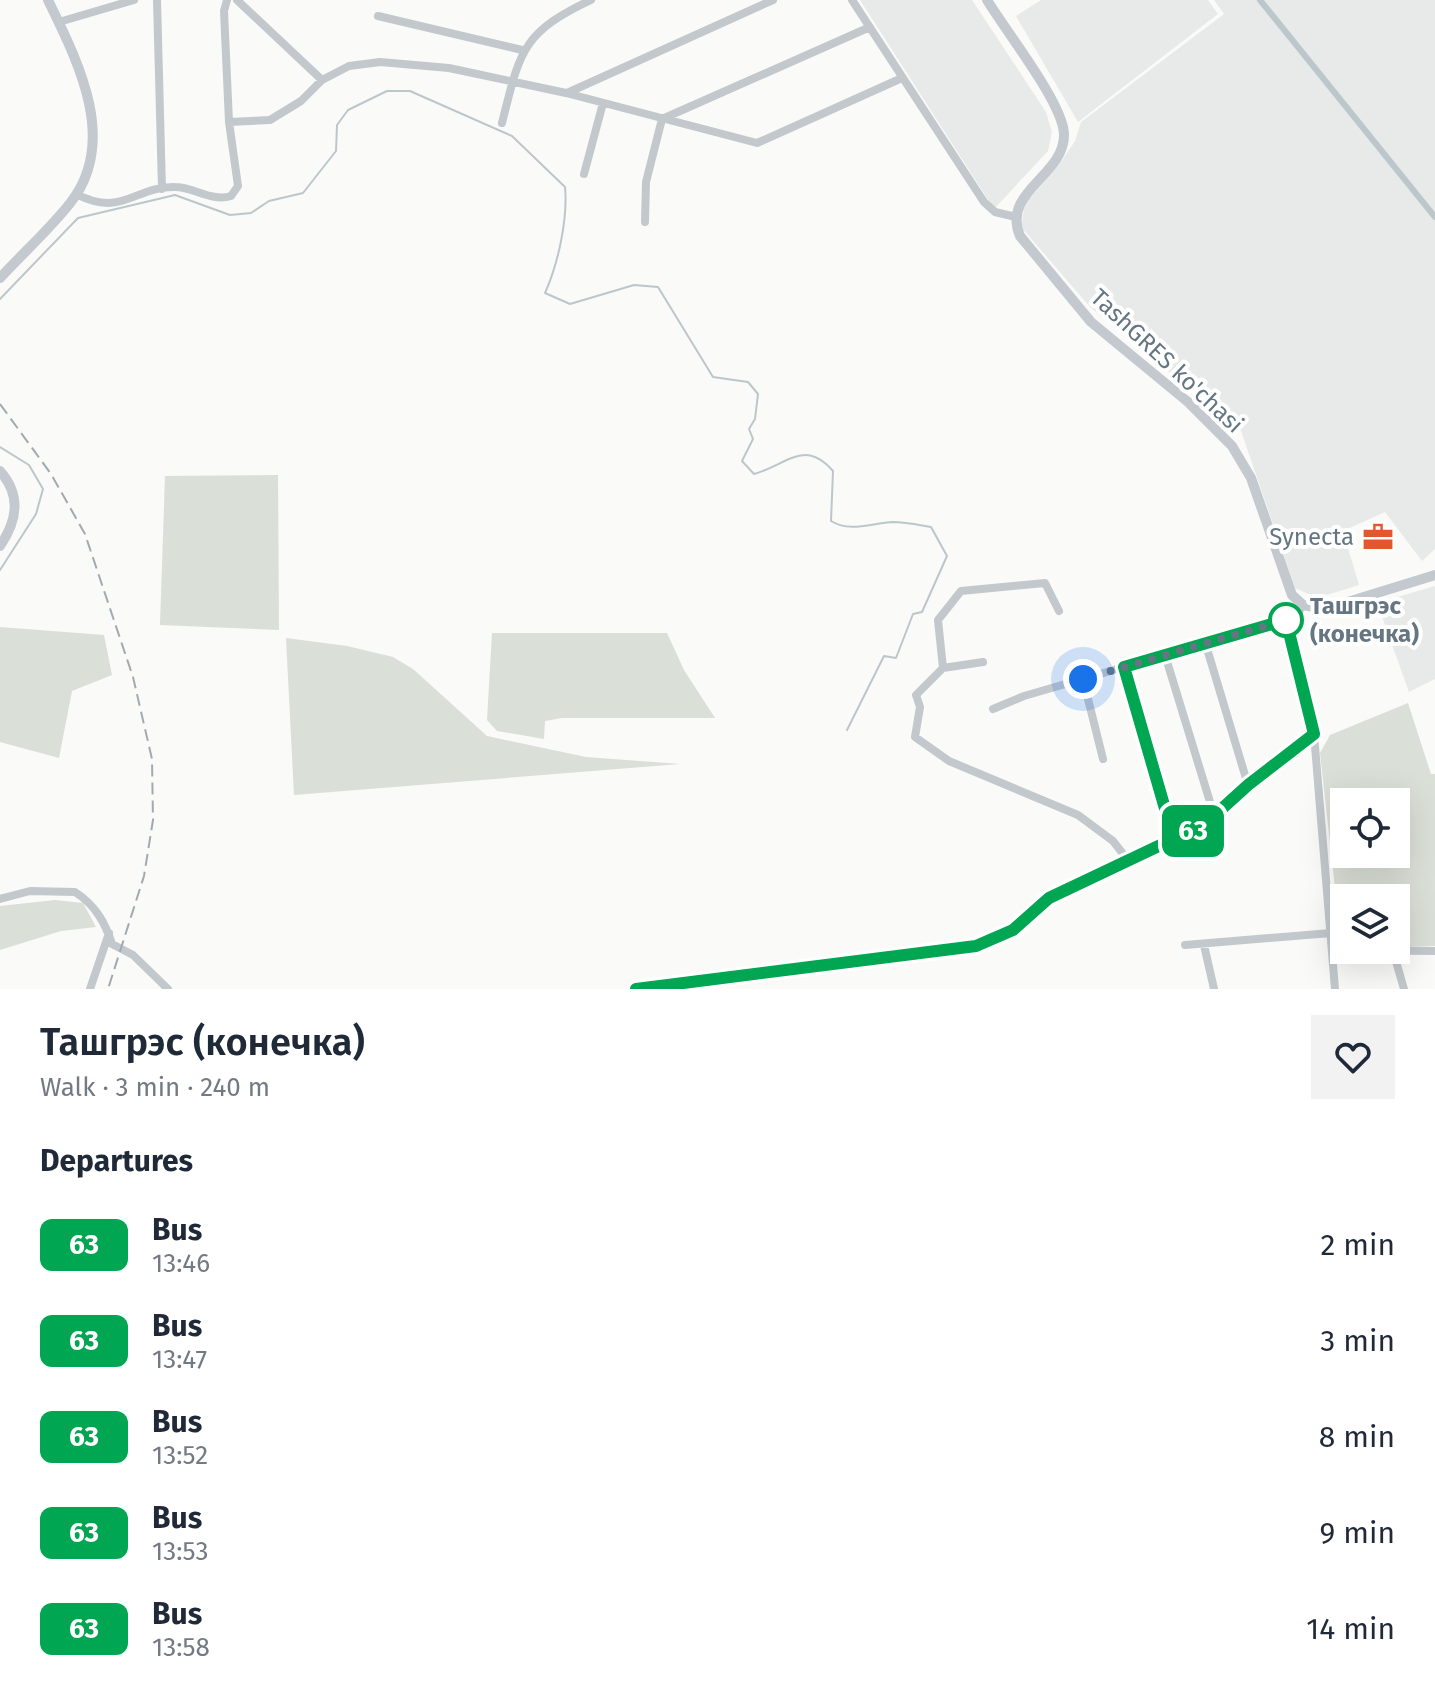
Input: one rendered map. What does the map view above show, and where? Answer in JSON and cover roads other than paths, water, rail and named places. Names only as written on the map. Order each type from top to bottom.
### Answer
[{"type":"main road","points":[[0,278],[76,194],[91,152],[93,115],[48,0]]},
{"type":"main road","points":[[987,0],[1055,106],[1063,128],[1058,159],[1025,196],[1016,217]]},
{"type":"main road","name":"TashGRES ko'chasi","points":[[1016,217],[1018,232],[1026,246],[1091,322],[1188,402],[1232,446],[1251,478],[1289,587],[1303,605]]},
{"type":"main road","points":[[0,471],[11,487],[16,510],[12,525],[0,546]]},
{"type":"main road","points":[[1303,605],[1317,610],[1332,608],[1435,575]]},
{"type":"street","points":[[59,22],[134,0]]},
{"type":"street","points":[[157,0],[162,189]]},
{"type":"street","points":[[76,194],[97,204],[117,203],[162,189],[181,187],[206,195],[231,196],[238,186],[229,122],[224,11],[227,0]]},
{"type":"street","points":[[237,0],[322,80]]},
{"type":"street","points":[[502,123],[522,50],[539,29],[591,0]]},
{"type":"street","points":[[566,93],[773,0]]},
{"type":"street","points":[[852,0],[984,202],[995,212],[1016,217]]},
{"type":"street","points":[[378,16],[522,50]]},
{"type":"street","points":[[662,119],[870,27]]},
{"type":"street","points":[[229,122],[270,120],[301,101],[322,80],[349,66],[380,62],[449,68],[566,93],[757,143],[902,78]]},
{"type":"street","points":[[584,174],[603,103]]},
{"type":"street","points":[[645,222],[646,182],[662,119]]},
{"type":"street","points":[[943,668],[938,620],[961,591],[1045,583],[1059,611]]},
{"type":"street","points":[[993,709],[1083,679],[1286,620],[1296,616],[1303,605]]},
{"type":"street","points":[[1286,620],[1314,734],[1330,921]]},
{"type":"street","points":[[1205,642],[1248,785]]},
{"type":"street","points":[[1165,655],[1214,815]]},
{"type":"street","points":[[983,662],[943,668],[916,695],[920,707],[915,737],[960,766],[994,782],[1034,794],[1078,815],[1113,841],[1127,859]]},
{"type":"street","points":[[1124,667],[1175,841]]},
{"type":"street","points":[[1083,679],[1103,759]]},
{"type":"street","points":[[636,989],[976,946],[1013,930],[1049,898],[1127,859],[1175,841],[1214,815],[1314,734]]},
{"type":"street","points":[[0,899],[30,891],[75,892],[95,909],[112,944],[133,955],[168,989]]},
{"type":"street","points":[[90,989],[109,933]]},
{"type":"street","points":[[1185,945],[1330,933]]},
{"type":"street","points":[[1204,945],[1214,989]]},
{"type":"street","points":[[1410,951],[1435,951]]},
{"type":"street","points":[[1333,964],[1335,989]]},
{"type":"street","points":[[1397,964],[1404,989]]},
{"type":"waterway","points":[[1260,0],[1435,217]]},
{"type":"waterway","points":[[0,299],[78,218],[175,195],[230,215],[251,213],[269,201],[303,193],[336,151],[337,125],[348,110],[387,91],[410,91],[512,136],[565,187],[561,241],[545,293],[570,304],[634,285],[658,287],[713,377],[748,382],[758,394],[755,419],[749,429],[753,439],[742,461],[754,474],[795,457],[813,456],[833,471],[831,521],[854,527],[893,522],[931,527],[947,556],[922,612],[913,614],[896,658],[884,656],[847,730]]},
{"type":"waterway","points":[[0,447],[29,465],[43,489],[36,514],[0,570]]},
{"type":"railway","points":[[0,404],[51,474],[85,534],[133,677],[152,759],[153,820],[144,876],[108,989]]},
{"type":"place","name":"Synecta","points":[[1378,537]]},
{"type":"place","name":"Ташгрэс (конечка)","points":[[1286,620]]}]
